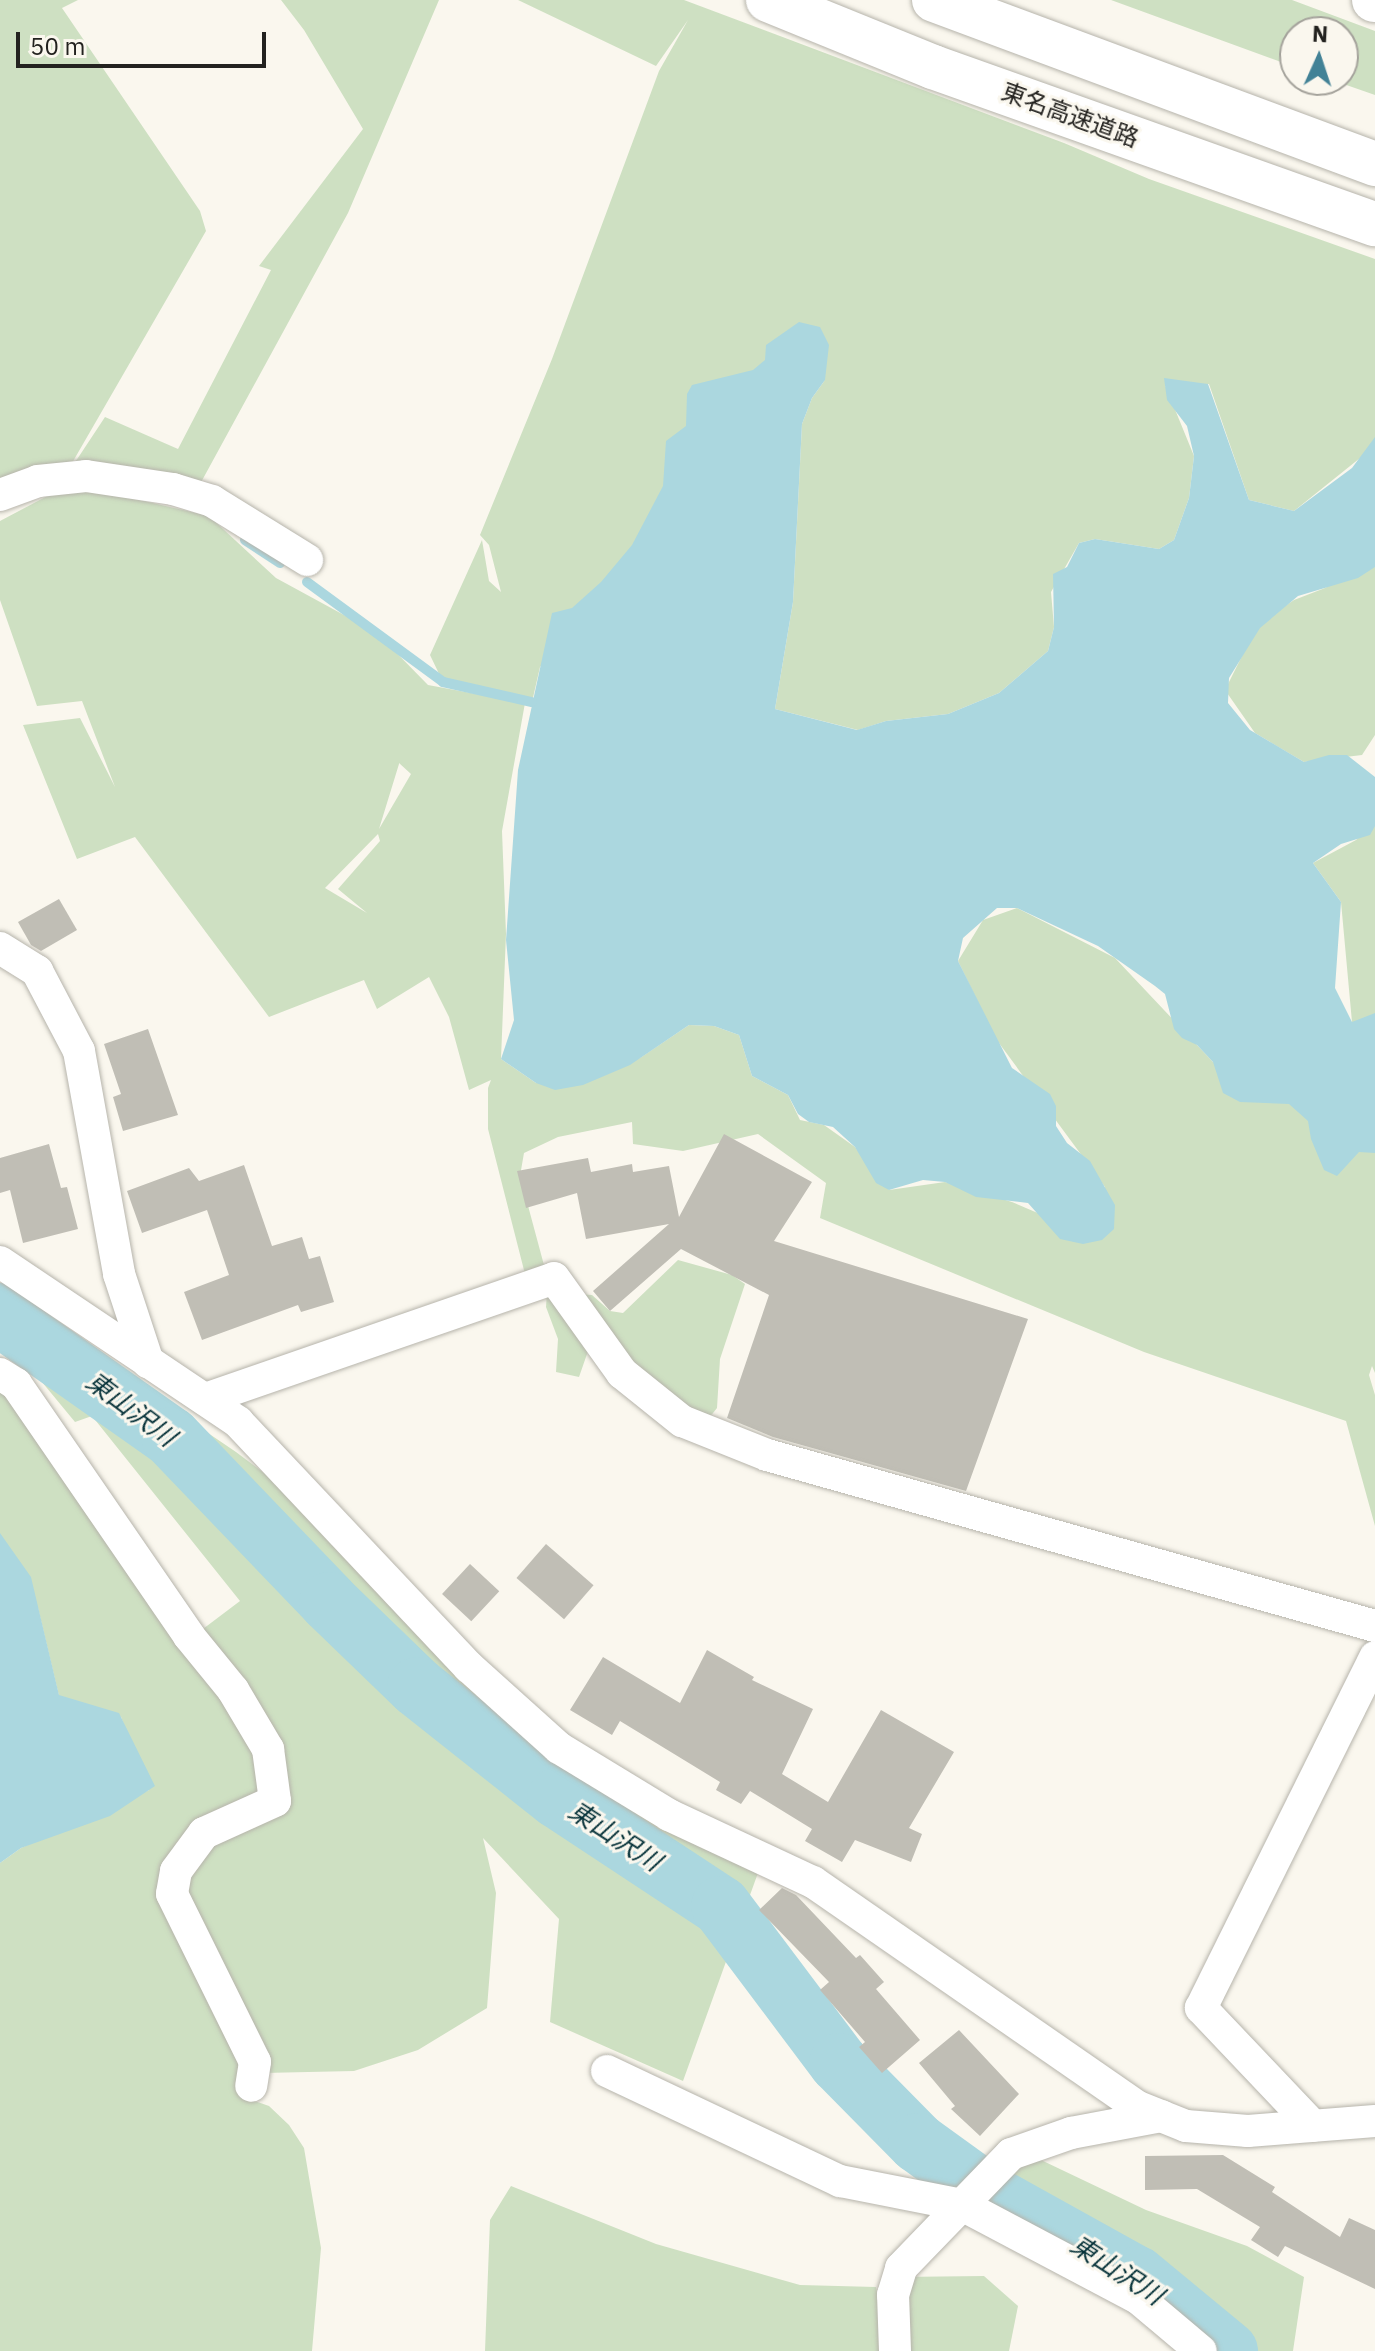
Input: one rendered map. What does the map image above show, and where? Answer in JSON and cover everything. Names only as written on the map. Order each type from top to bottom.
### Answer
[{"type":"highway","name":"東名高速道路","points":[[768,0],[933,67],[1375,224]]},
{"type":"highway","points":[[934,0],[1375,164]]},
{"type":"street","points":[[0,495],[38,481],[86,476],[173,489],[212,501],[307,560]]},
{"type":"street","points":[[0,948],[37,971],[79,1051],[119,1274],[148,1362]]},
{"type":"street","points":[[0,1262],[238,1422],[469,1667],[559,1748],[669,1815],[813,1882],[1136,2106],[1186,2126],[1248,2131],[1375,2121]]},
{"type":"street","points":[[205,1399],[554,1278],[622,1373],[682,1421],[767,1455],[1375,1626]]},
{"type":"street","points":[[5,1370],[189,1636],[233,1690],[268,1749],[275,1801],[204,1833],[176,1871],[172,1894],[255,2062],[251,2086]]},
{"type":"street","points":[[1313,2126],[1201,2008],[1375,1657]]},
{"type":"street","points":[[607,2071],[840,2181],[967,2200],[1138,2298],[1201,2351]]},
{"type":"street","points":[[895,2351],[893,2295],[901,2268],[1011,2154],[1071,2133],[1161,2116]]},
{"type":"green space","points":[[0,0],[78,0],[62,8],[200,211],[206,231],[68,470],[0,478]]},
{"type":"green space","points":[[281,0],[439,0],[348,213],[199,486],[70,470],[105,417],[178,449],[271,270],[259,266],[363,129],[304,30]]},
{"type":"green space","points":[[518,0],[684,0],[1064,143],[1149,179],[1375,259],[1375,446],[1294,511],[1249,500],[1209,384],[1165,385],[1194,456],[1189,498],[1174,540],[1159,549],[1095,539],[1079,543],[1051,592],[1054,627],[1048,651],[999,693],[948,714],[886,721],[858,730],[775,709],[793,602],[802,424],[812,398],[825,380],[677,507],[540,667],[532,702],[443,682],[430,655],[482,540],[489,581],[501,592],[489,545],[480,535],[552,359],[659,71],[688,20],[656,66]]},
{"type":"green space","points":[[1111,0],[1292,0],[1335,16],[1279,16],[1279,61]]},
{"type":"green space","points":[[1359,25],[1375,31],[1375,95],[1359,89]]},
{"type":"green space","points":[[70,484],[209,516],[276,578],[377,633],[428,685],[525,703],[502,831],[506,934],[501,1059],[536,1083],[640,1058],[689,1025],[714,1026],[739,1035],[752,1076],[788,1095],[800,1120],[824,1125],[855,1147],[889,1190],[945,1182],[1012,1202],[1101,1240],[1105,1187],[996,1039],[958,961],[983,920],[1017,908],[1115,958],[1213,1062],[1375,1144],[1375,1373],[1372,1366],[1369,1375],[1375,1395],[1375,1526],[1346,1421],[1144,1352],[820,1218],[826,1183],[758,1134],[683,1151],[633,1144],[632,1122],[558,1137],[524,1153],[520,1176],[548,1280],[526,1278],[488,1129],[488,1088],[491,1080],[469,1090],[449,1017],[429,977],[377,1009],[364,980],[269,1017],[135,837],[77,859],[23,725],[80,718],[115,787],[82,701],[37,706],[0,600],[0,521]],"holes":[[[399,764],[411,774],[379,829]],[[378,834],[380,841],[338,889],[367,913],[325,888]]]},
{"type":"green space","points":[[1375,560],[1375,735],[1362,755],[1304,762],[1255,733],[1225,690],[1258,624],[1294,600],[1325,588]]},
{"type":"green space","points":[[1375,823],[1375,1028],[1352,1022],[1341,902],[1313,863],[1356,840]]},
{"type":"green space","points":[[678,1260],[732,1275],[745,1284],[720,1359],[717,1408],[705,1423],[594,1334],[579,1377],[556,1372],[558,1339],[546,1307],[547,1292],[592,1295],[610,1311],[623,1313]]},
{"type":"green space","points":[[0,1292],[236,1452],[341,1531],[469,1667],[618,1784],[763,1859],[683,2081],[550,2022],[559,1919],[483,1838],[496,1893],[487,2008],[418,2050],[354,2071],[263,2073],[248,2011],[182,1922],[187,1851],[176,1871],[172,1894],[192,1969],[238,2021],[254,2068],[249,2099],[269,2106],[289,2125],[304,2148],[321,2248],[312,2351],[0,2351],[0,1863],[21,1848],[149,1790],[121,1717],[59,1696],[38,1608],[0,1538],[0,1374],[16,1384],[146,1590],[259,1735],[233,1690],[191,1638],[240,1601],[92,1416],[75,1422],[37,1376],[0,1321]]},
{"type":"green space","points":[[1020,2150],[1146,2210],[1247,2246],[1304,2277],[1293,2351],[1211,2351],[980,2205]]},
{"type":"green space","points":[[511,2186],[656,2244],[800,2285],[876,2287],[889,2351],[485,2351],[490,2220]]},
{"type":"green space","points":[[984,2276],[1018,2306],[1009,2351],[908,2351],[898,2277]]},
{"type":"water","points":[[799,322],[820,327],[829,345],[825,380],[812,398],[802,424],[793,602],[775,709],[857,730],[886,721],[948,714],[999,693],[1048,651],[1054,627],[1053,574],[1067,567],[1079,543],[1095,539],[1159,549],[1174,540],[1189,498],[1194,456],[1187,426],[1167,400],[1164,378],[1208,384],[1249,500],[1294,511],[1352,468],[1375,437],[1375,567],[1358,578],[1298,596],[1260,628],[1229,678],[1228,703],[1250,730],[1304,762],[1329,755],[1347,755],[1375,777],[1375,826],[1370,835],[1341,844],[1313,863],[1341,902],[1335,988],[1352,1022],[1375,1013],[1375,1153],[1359,1152],[1337,1176],[1324,1170],[1311,1139],[1308,1121],[1289,1104],[1240,1102],[1223,1093],[1213,1062],[1197,1045],[1182,1038],[1174,1029],[1165,994],[1098,946],[1017,908],[997,908],[963,938],[958,961],[1012,1068],[1050,1094],[1056,1106],[1056,1126],[1067,1143],[1090,1161],[1115,1205],[1114,1229],[1102,1240],[1083,1244],[1060,1239],[1028,1203],[976,1197],[945,1182],[923,1180],[889,1190],[876,1183],[855,1147],[833,1127],[809,1122],[798,1114],[788,1095],[752,1076],[739,1035],[714,1026],[689,1025],[630,1065],[583,1085],[555,1090],[536,1083],[501,1059],[514,1020],[506,940],[518,770],[552,613],[572,608],[601,582],[632,545],[663,486],[666,441],[686,426],[687,394],[692,385],[753,370],[765,360],[766,345]]},
{"type":"water","points":[[0,1533],[31,1577],[59,1695],[119,1713],[155,1786],[110,1816],[21,1848],[0,1863]]},
{"type":"building","points":[[59,899],[77,930],[41,951],[31,945],[18,922]]},
{"type":"building","points":[[148,1029],[178,1115],[123,1131],[113,1097],[121,1094],[104,1044]]},
{"type":"building","points":[[724,1134],[812,1182],[774,1241],[1028,1319],[966,1491],[773,1437],[727,1418],[769,1295],[681,1249],[610,1311],[593,1291],[669,1224],[586,1239],[577,1193],[526,1208],[517,1171],[588,1158],[591,1172],[632,1164],[633,1172],[669,1166],[679,1217]]},
{"type":"building","points":[[49,1144],[61,1188],[67,1187],[78,1229],[23,1243],[10,1190],[0,1193],[0,1158]]},
{"type":"building","points":[[244,1165],[272,1246],[302,1237],[309,1259],[320,1256],[334,1302],[301,1312],[298,1305],[202,1340],[184,1292],[229,1275],[207,1210],[142,1233],[127,1191],[189,1168],[199,1181]]},
{"type":"building","points":[[546,1544],[594,1585],[564,1619],[516,1578]]},
{"type":"building","points":[[470,1564],[499,1591],[471,1621],[442,1594]]},
{"type":"building","points":[[707,1650],[754,1677],[752,1680],[813,1709],[782,1774],[828,1802],[881,1710],[954,1752],[909,1828],[922,1834],[911,1862],[855,1840],[842,1862],[805,1841],[812,1829],[750,1791],[741,1804],[716,1790],[720,1782],[620,1721],[612,1735],[570,1710],[603,1657],[680,1703]]},
{"type":"building","points":[[782,1888],[796,1895],[856,1958],[860,1955],[884,1982],[876,1989],[920,2040],[882,2073],[859,2047],[865,2042],[820,1990],[829,1982],[759,1910]]},
{"type":"building","points":[[959,2030],[1019,2094],[980,2136],[951,2109],[955,2106],[919,2063]]},
{"type":"building","points":[[1223,2155],[1275,2187],[1272,2192],[1340,2237],[1349,2218],[1375,2230],[1375,2289],[1285,2246],[1278,2257],[1251,2240],[1260,2227],[1197,2189],[1145,2190],[1145,2156]]},
{"type":"waterway","points":[[245,540],[280,563]]},
{"type":"waterway","points":[[307,582],[443,682],[532,702]]},
{"type":"waterway","name":"東山沢川","points":[[0,1313],[5,1320],[171,1437],[329,1602],[417,1687],[557,1798],[721,1906],[839,2063],[918,2143],[987,2193],[1137,2276],[1228,2351]]}]
